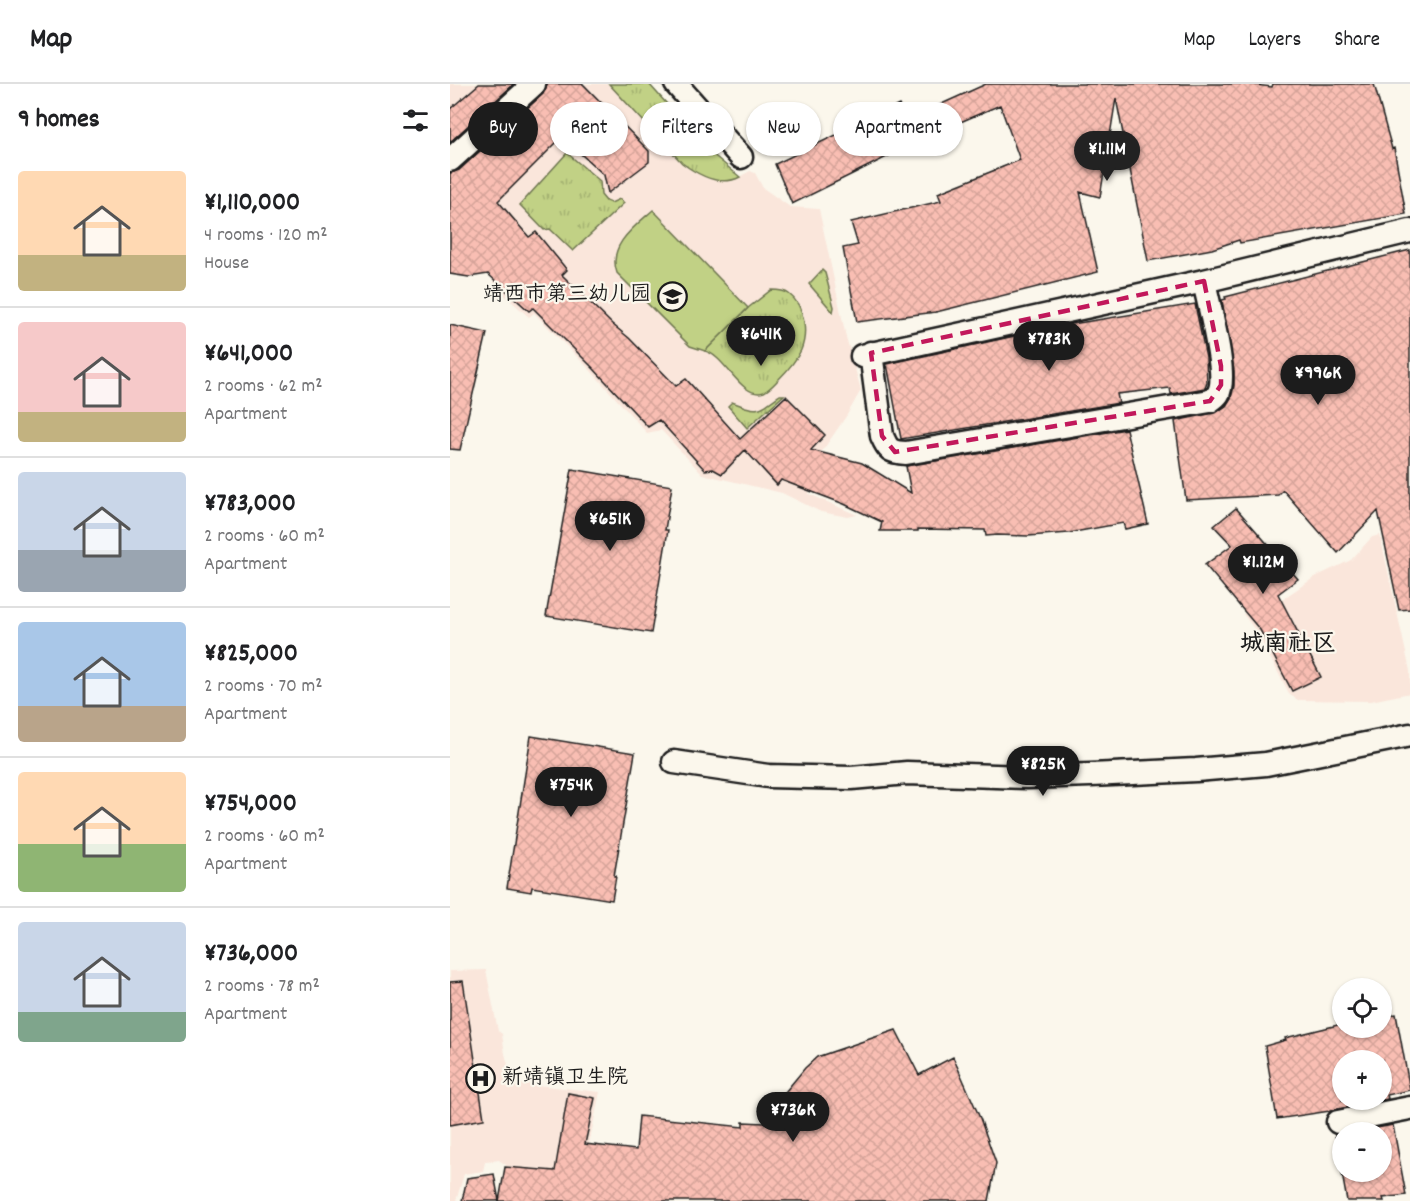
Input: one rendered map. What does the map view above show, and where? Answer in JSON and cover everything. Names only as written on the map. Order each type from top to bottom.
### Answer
[{"type":"street","points":[[450,160],[534,84]]},
{"type":"street","points":[[676,84],[741,157]]},
{"type":"street","points":[[1204,281],[1221,366],[1221,385],[1218,394],[1210,401],[906,453],[895,452],[887,448],[882,436],[866,354],[1204,281],[1410,231]]},
{"type":"street","points":[[674,762],[768,776],[851,778],[907,773],[1027,777],[1196,770],[1266,764],[1410,735]]},
{"type":"street","points":[[1338,1122],[1410,1108]]},
{"type":"highlighted area","points":[[1204,281],[1221,366],[1221,385],[1210,401],[895,452],[882,436],[871,353]]},
{"type":"shaded area","points":[[450,84],[521,84],[501,102],[468,102],[468,133],[450,149]]},
{"type":"shaded area","name":"靖西市第三幼儿园","points":[[543,84],[609,84],[626,102],[550,102],[550,156],[628,156],[628,105],[640,118],[640,156],[676,156],[682,163],[708,178],[732,181],[750,171],[755,173],[763,188],[790,207],[819,209],[846,337],[861,390],[821,453],[809,494],[857,515],[848,517],[821,512],[782,493],[702,474],[661,430],[647,433],[534,313],[529,317],[494,286],[477,176],[464,160],[468,156],[538,156],[538,102],[524,102]]},
{"type":"shaded area","points":[[1380,535],[1410,671],[1410,693],[1371,701],[1298,700],[1290,695],[1257,633],[1243,614],[1284,598],[1315,577],[1351,560],[1372,537]]},
{"type":"shaded area","points":[[486,970],[498,1031],[502,1034],[514,1086],[518,1083],[600,1092],[577,1201],[500,1201],[506,1165],[499,1160],[485,1162],[483,1171],[464,1174],[456,1201],[450,1201],[450,971]]},
{"type":"green space","points":[[609,84],[649,84],[665,102],[640,102],[640,118]]},
{"type":"green space","points":[[564,156],[571,156],[600,181],[601,195],[606,201],[611,203],[620,199],[624,203],[573,251],[550,229],[544,230],[520,205]]},
{"type":"green space","points":[[676,156],[715,156],[740,177],[733,180],[718,180],[695,172]]},
{"type":"green space","points":[[653,210],[748,308],[705,351],[690,346],[617,273],[615,263],[619,245],[624,237]]},
{"type":"green space","points":[[822,270],[825,273],[834,307],[833,312],[809,284]]},
{"type":"green space","points":[[771,290],[789,294],[799,305],[804,320],[803,343],[797,358],[788,369],[764,392],[756,393],[748,390],[720,361],[705,351],[748,308]]},
{"type":"green space","points":[[780,395],[784,395],[747,428],[728,406],[732,402],[757,409]]},
{"type":"building","points":[[479,84],[514,84],[494,102],[468,102],[468,126],[450,142],[450,109]]},
{"type":"building","points":[[547,84],[583,84],[601,102],[550,102],[550,149],[498,201],[529,237],[536,232],[567,270],[562,275],[676,386],[686,379],[740,439],[786,396],[825,435],[811,450],[862,463],[911,493],[906,466],[1126,429],[1148,524],[1125,529],[1123,523],[1069,533],[1028,536],[986,536],[985,530],[880,531],[882,522],[844,504],[781,480],[777,485],[745,450],[722,474],[713,469],[705,470],[659,420],[648,427],[533,308],[529,311],[488,274],[469,277],[450,274],[450,173],[459,170],[474,156],[538,156],[538,102],[534,102],[543,94]]},
{"type":"building","points":[[986,84],[1247,84],[1272,87],[1273,84],[1374,84],[1392,149],[1394,148],[1406,214],[1240,243],[1239,240],[1212,249],[1148,261],[1116,98],[1100,197],[1080,192],[1098,272],[936,312],[857,322],[843,248],[858,245],[851,222],[941,201],[938,193],[1020,160],[1000,105],[963,121],[963,102],[946,102]]},
{"type":"building","points":[[628,130],[640,142],[640,156],[649,156],[649,162],[608,193],[604,175],[583,156],[628,156]]},
{"type":"building","points":[[833,136],[833,156],[889,156],[792,204],[775,164],[792,156],[821,156],[821,142]]},
{"type":"building","points":[[1410,250],[1410,609],[1399,610],[1378,511],[1338,553],[1283,490],[1278,495],[1186,500],[1175,421],[1217,412],[1226,406],[1231,398],[1234,371],[1222,300],[1226,299],[1225,297]]},
{"type":"building","points":[[1195,304],[1206,358],[1207,383],[1205,388],[1171,394],[1170,388],[1117,394],[1119,403],[901,439],[887,364],[1060,326]]},
{"type":"building","points":[[450,325],[487,333],[460,450],[450,449]]},
{"type":"building","points":[[572,469],[672,486],[665,530],[668,530],[651,633],[546,616]]},
{"type":"building","points":[[1236,508],[1298,579],[1278,594],[1321,677],[1292,691],[1260,630],[1205,565],[1232,545],[1214,526]]},
{"type":"building","points":[[531,736],[635,753],[612,900],[532,887],[531,892],[507,888]]},
{"type":"building","points":[[463,981],[484,1119],[450,1125],[450,982]]},
{"type":"building","points":[[1396,1014],[1410,1090],[1392,1094],[1392,1050],[1332,1050],[1332,1110],[1335,1110],[1277,1119],[1265,1046],[1286,1040],[1285,1038],[1332,1026],[1332,1038],[1392,1038],[1392,1015]]},
{"type":"building","points":[[896,1030],[919,1075],[953,1057],[980,1118],[996,1163],[989,1201],[499,1201],[505,1167],[555,1171],[568,1093],[595,1098],[585,1144],[636,1150],[639,1116],[743,1127],[743,1122],[765,1123],[766,1115],[817,1057]]},
{"type":"building","points":[[1392,1125],[1406,1195],[1383,1198],[1384,1201],[1347,1201],[1344,1182],[1392,1182]]},
{"type":"building","points":[[494,1174],[499,1201],[462,1201],[467,1178]]},
{"type":"place","name":"靖西市第三幼儿园","points":[[672,296]]},
{"type":"place","name":"新靖镇卫生院","points":[[481,1079]]},
{"type":"district","name":"城南社区","points":[[1288,645]]}]
